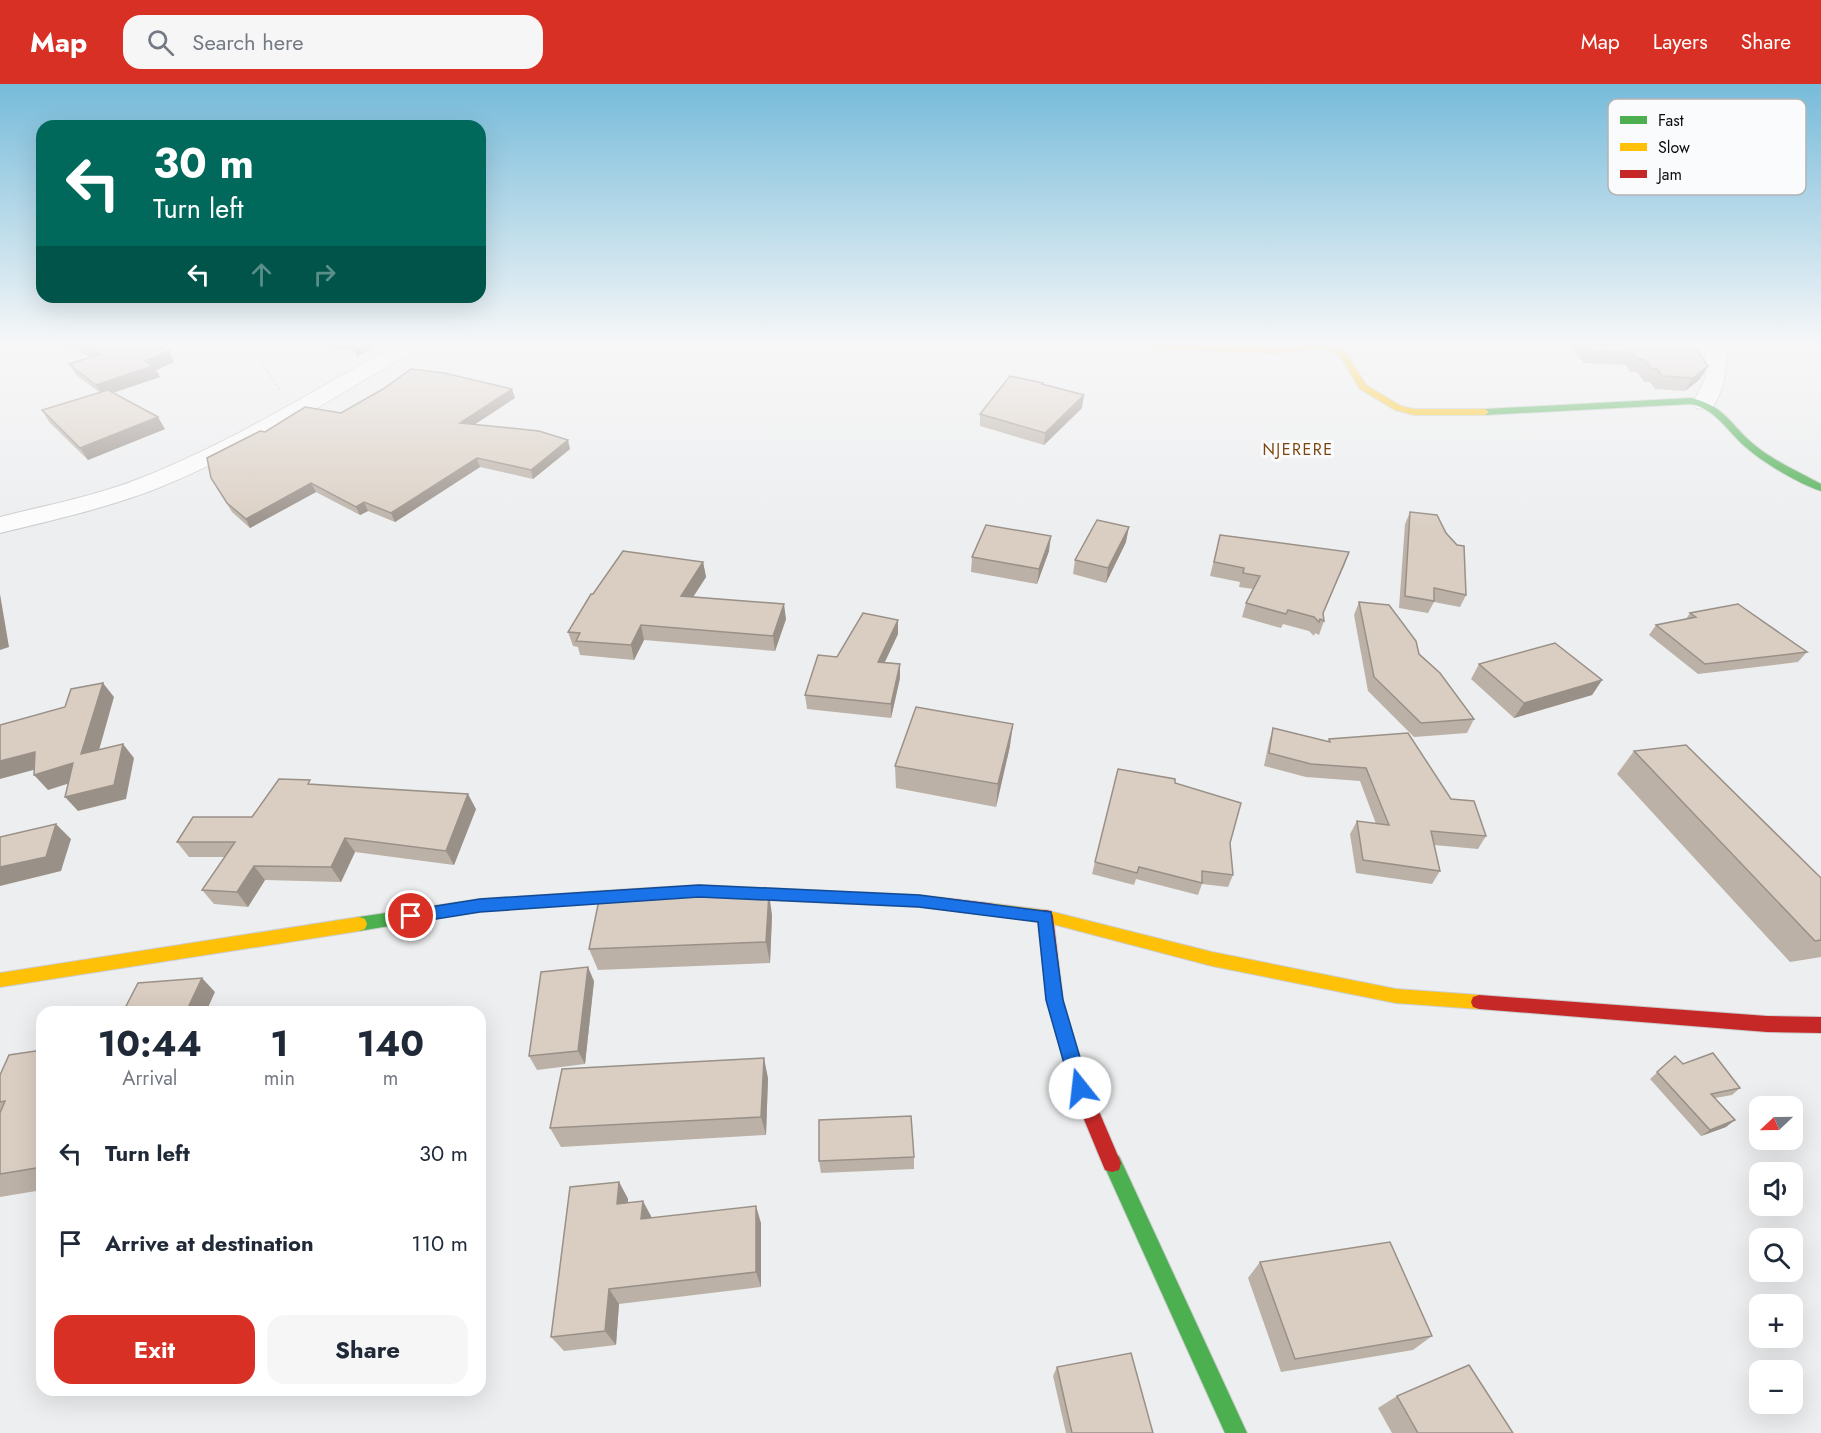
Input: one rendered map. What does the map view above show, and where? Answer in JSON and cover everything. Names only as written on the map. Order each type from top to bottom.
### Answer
[{"type":"street","points":[[0,525],[104,499],[149,483],[197,462],[305,405]]},
{"type":"street","points":[[1393,405],[1414,412],[1449,414],[1615,405]]},
{"type":"street","points":[[1708,405],[1719,411],[1752,448],[1821,488]]},
{"type":"street","points":[[0,980],[480,906],[699,891],[919,901],[1045,916],[1212,959],[1396,996],[1767,1024],[1821,1025]]},
{"type":"street","points":[[1045,916],[1055,1000],[1080,1088],[1131,1206],[1236,1433]]},
{"type":"path","points":[[290,405],[294,411]]},
{"type":"building","points":[[59,405],[136,405],[158,417],[80,448],[42,410]]},
{"type":"building","points":[[355,405],[488,405],[460,423],[539,431],[568,440],[531,470],[477,458],[391,513],[364,502],[356,507],[311,483],[246,519],[227,503],[211,478],[207,458],[260,431],[265,432],[305,407],[341,413]]},
{"type":"building","points":[[987,405],[1074,405],[1045,433],[980,414]]},
{"type":"building","points":[[1410,512],[1437,515],[1446,533],[1457,545],[1464,546],[1466,595],[1434,588],[1434,601],[1405,596]]},
{"type":"building","points":[[1097,520],[1129,527],[1108,568],[1075,560]]},
{"type":"building","points":[[986,525],[1051,536],[1039,569],[972,557]]},
{"type":"building","points":[[1220,535],[1349,552],[1323,613],[1324,621],[1320,619],[1319,622],[1314,617],[1288,610],[1286,614],[1246,603],[1260,576],[1243,573],[1244,568],[1214,562]]},
{"type":"building","points":[[623,551],[703,562],[681,596],[784,604],[773,636],[641,625],[631,645],[576,641],[580,633],[568,632],[591,594]]},
{"type":"building","points":[[1359,602],[1389,605],[1416,641],[1419,654],[1440,673],[1474,719],[1421,723],[1374,677]]},
{"type":"building","points":[[1738,604],[1807,652],[1705,664],[1656,625],[1696,617],[1690,613]]},
{"type":"building","points":[[863,613],[898,620],[878,662],[900,664],[891,704],[805,695],[818,655],[837,657]]},
{"type":"building","points":[[1555,643],[1602,680],[1524,703],[1479,664]]},
{"type":"building","points":[[103,683],[81,754],[123,744],[114,785],[65,797],[73,763],[34,775],[35,752],[0,761],[0,725],[65,707],[71,689]]},
{"type":"building","points":[[916,707],[1013,724],[998,784],[895,766]]},
{"type":"building","points":[[1273,728],[1330,742],[1329,739],[1408,733],[1451,799],[1474,801],[1486,836],[1431,831],[1440,871],[1363,860],[1357,821],[1389,825],[1366,768],[1311,764],[1269,753]]},
{"type":"building","points":[[1686,745],[1821,878],[1821,940],[1815,941],[1634,751]]},
{"type":"building","points":[[1118,769],[1175,779],[1175,783],[1241,803],[1230,843],[1233,875],[1202,871],[1202,883],[1139,867],[1137,873],[1095,862]]},
{"type":"building","points":[[279,779],[310,780],[308,784],[468,794],[446,851],[345,838],[331,867],[254,866],[237,892],[202,890],[235,842],[177,842],[193,817],[252,817]]},
{"type":"building","points":[[56,824],[46,857],[0,867],[0,837]]},
{"type":"building","points":[[769,893],[766,942],[589,949],[599,900]]},
{"type":"building","points":[[588,967],[578,1051],[529,1056],[541,972]]},
{"type":"building","points":[[202,978],[189,1006],[126,1006],[138,983]]},
{"type":"building","points":[[36,1051],[36,1168],[0,1174],[0,1113],[5,1101],[0,1102],[0,1075],[9,1055]]},
{"type":"building","points":[[1713,1053],[1740,1088],[1711,1094],[1735,1120],[1710,1130],[1657,1072],[1675,1056],[1683,1064]]},
{"type":"building","points":[[764,1058],[761,1117],[550,1128],[562,1069]]},
{"type":"building","points":[[911,1116],[914,1157],[819,1161],[819,1120]]},
{"type":"building","points":[[619,1182],[617,1204],[643,1201],[641,1219],[756,1206],[756,1272],[609,1289],[605,1331],[551,1337],[570,1187]]},
{"type":"building","points":[[1390,1242],[1432,1336],[1295,1359],[1260,1262]]},
{"type":"building","points":[[1131,1353],[1153,1433],[1072,1433],[1057,1367]]},
{"type":"building","points":[[1469,1365],[1513,1433],[1418,1433],[1397,1396]]},
{"type":"traffic: fast","points":[[1485,412],[1617,405]]},
{"type":"traffic: fast","points":[[1704,405],[1719,413],[1744,441],[1760,454],[1821,488]]},
{"type":"traffic: fast","points":[[359,924],[480,905],[616,896]]},
{"type":"traffic: fast","points":[[1112,1163],[1236,1433]]},
{"type":"traffic: slow","points":[[1393,405],[1414,412],[1485,412]]},
{"type":"traffic: slow","points":[[988,909],[1045,916],[1212,959],[1396,996],[1479,1002]]},
{"type":"traffic: slow","points":[[0,980],[359,924]]},
{"type":"traffic: jam","points":[[616,896],[699,891],[919,901],[988,909]]},
{"type":"traffic: jam","points":[[1045,916],[1055,1000],[1080,1088],[1112,1163]]},
{"type":"traffic: jam","points":[[1479,1002],[1767,1024],[1821,1025]]},
{"type":"district","name":"NJERERE","points":[[1298,449]]},
{"type":"route","points":[[411,916],[480,906],[699,891],[919,901],[1045,916],[1055,1000],[1080,1088]]}]
